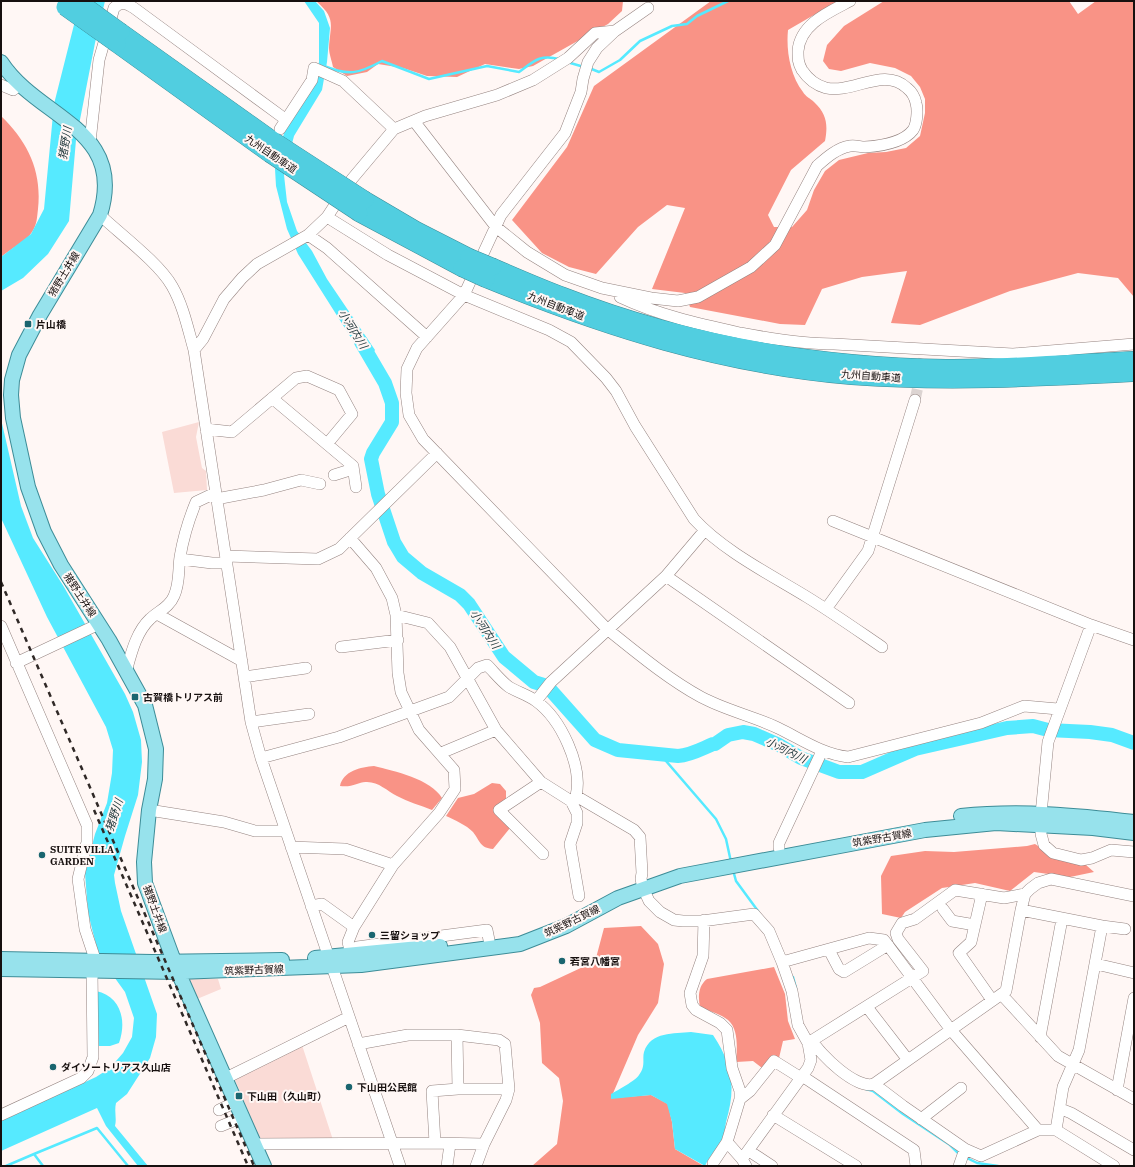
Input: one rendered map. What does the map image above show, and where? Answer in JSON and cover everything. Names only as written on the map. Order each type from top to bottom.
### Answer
[{"type":"highway","name":"九州自動車道","points":[[66,3],[119,38],[277,136],[362,206],[466,263],[490,273],[670,330],[719,342],[810,358],[945,368],[984,368],[1134,360]]},
{"type":"highway","name":"九州自動車道","points":[[490,273],[558,308],[658,340],[714,354],[804,370],[850,376],[947,380],[1018,380],[1134,373]]},
{"type":"main road","name":"猪野土井線","points":[[1,62],[20,84],[87,139],[102,160],[105,172],[106,184],[100,215],[24,343],[14,369],[11,395],[13,418],[21,458],[36,514],[58,559],[95,627],[126,672],[144,705],[156,749],[155,778],[149,810],[144,862],[145,883],[177,967],[243,1117],[262,1165]]},
{"type":"main road","name":"筑紫野古賀線","points":[[1,959],[154,967],[398,961],[520,944],[566,926],[618,898],[642,883],[698,863],[950,818],[996,813],[1134,833]]},
{"type":"main road","name":"筑紫野古賀線","points":[[331,962],[349,952],[489,940],[517,935],[559,920],[616,889],[925,830],[1040,819],[1134,822]]},
{"type":"main road","name":"筑紫野古賀線","points":[[1,969],[99,965]]},
{"type":"street","points":[[602,288],[658,299],[678,301],[698,297],[751,267],[775,245],[817,166],[825,159],[850,146],[877,146],[899,140],[913,130],[918,110],[916,100],[901,82],[884,78],[843,88],[828,88],[817,85],[808,78],[797,62],[799,40],[808,28],[850,1]]},
{"type":"street","points":[[87,139],[99,60],[114,8],[119,4],[125,3],[134,8],[277,136],[312,80],[314,68],[343,81],[394,129]]},
{"type":"street","points":[[648,8],[615,31],[597,48],[588,62],[581,92],[565,133],[501,215],[464,295],[417,348],[407,369],[406,393],[409,415],[422,439],[607,629],[657,667],[702,698],[777,727],[821,754],[848,757],[981,723],[1024,706],[1057,713]]},
{"type":"street","points":[[194,350],[203,338],[224,299],[242,278],[257,264],[308,235],[327,217],[352,179],[394,129],[425,116],[497,95],[533,80],[568,58],[596,33],[615,31]]},
{"type":"street","points":[[1,85],[13,90],[20,84]]},
{"type":"street","points":[[414,121],[496,227],[527,252],[565,275],[602,288],[655,312],[711,327],[806,344],[923,354],[1013,354],[1134,344]]},
{"type":"street","points":[[100,215],[160,270],[172,286],[181,306],[194,350],[251,722],[261,758],[400,1166]]},
{"type":"street","points":[[327,217],[388,255],[464,295],[549,330],[571,342],[606,378],[616,391],[639,432],[694,518],[705,530],[758,568],[826,609],[882,647]]},
{"type":"street","points":[[308,235],[327,248],[427,338]]},
{"type":"street","points":[[206,429],[232,432],[296,378],[307,376],[339,390],[352,414],[327,444]]},
{"type":"street","points":[[272,398],[353,468],[356,487]]},
{"type":"street","points":[[826,609],[868,551],[915,400]]},
{"type":"street","points":[[180,559],[212,563],[226,560],[318,559],[338,549],[437,453]]},
{"type":"street","points":[[334,475],[353,468]]},
{"type":"street","points":[[126,672],[133,648],[142,629],[150,619],[168,606],[176,592],[180,575],[180,559],[196,502],[216,496],[264,490],[301,480],[320,484]]},
{"type":"street","points":[[833,521],[1134,640]]},
{"type":"street","points":[[537,700],[551,682],[666,576],[705,530]]},
{"type":"street","points":[[349,952],[348,942],[354,928],[393,864],[439,813],[455,789],[454,770],[441,753],[419,730],[409,710],[400,686],[396,615],[392,598],[376,568],[350,538]]},
{"type":"street","points":[[666,576],[849,703]]},
{"type":"street","points":[[157,614],[242,661]]},
{"type":"street","points":[[396,615],[428,623],[450,647],[496,730],[541,782],[634,830],[640,836],[642,883],[649,901],[660,912],[669,917],[682,921],[754,914],[769,931],[782,962],[792,991],[798,1025],[810,1042],[824,1056],[856,1081],[870,1086],[874,1084],[992,1000],[1006,992],[1025,894]]},
{"type":"street","points":[[1091,624],[1057,713],[1048,742],[1040,819],[1044,845],[1053,853],[1081,860],[1092,858],[1110,850],[1134,852]]},
{"type":"street","points":[[1,626],[87,825],[87,842],[78,879],[85,929],[99,965],[92,1057],[88,1071],[81,1078],[1,1115]]},
{"type":"street","points":[[16,663],[95,627]]},
{"type":"street","points":[[341,647],[398,640]]},
{"type":"street","points":[[261,758],[339,737],[409,710],[449,697],[478,668],[487,665],[508,686],[537,700],[549,714],[563,736],[573,757],[578,773],[578,786],[574,799],[577,813],[577,823],[570,844],[579,896]]},
{"type":"street","points":[[244,677],[306,668]]},
{"type":"street","points":[[251,722],[309,714]]},
{"type":"street","points":[[441,753],[496,730]]},
{"type":"street","points":[[779,848],[779,843],[821,754]]},
{"type":"street","points":[[541,782],[499,810],[544,854]]},
{"type":"street","points":[[149,810],[224,822],[255,831],[286,831]]},
{"type":"street","points":[[291,847],[345,849],[393,864]]},
{"type":"street","points":[[810,1042],[923,971],[898,940],[896,933],[902,923],[915,919],[955,890],[1004,898],[1025,894],[1038,883],[1051,879],[1134,896]]},
{"type":"street","points":[[982,894],[971,942],[959,952],[992,1000]]},
{"type":"street","points":[[311,906],[322,904],[354,928]]},
{"type":"street","points":[[943,909],[952,921],[975,925]]},
{"type":"street","points":[[1021,910],[1062,919],[1125,929]]},
{"type":"street","points":[[1040,1037],[1062,919]]},
{"type":"street","points":[[704,920],[703,956],[690,993],[690,999],[696,1010],[720,1023],[726,1030],[732,1068],[740,1091],[740,1099],[727,1142],[712,1163]]},
{"type":"street","points":[[1056,1130],[1061,1109],[1063,1087],[1079,1050],[1102,926]]},
{"type":"street","points":[[782,962],[869,938],[879,938],[888,945],[951,1030],[1038,1130]]},
{"type":"street","points":[[829,950],[839,970],[844,972],[888,945]]},
{"type":"street","points":[[1096,964],[1134,973]]},
{"type":"street","points":[[1002,995],[1058,1056],[1134,1099]]},
{"type":"street","points":[[1116,1090],[1134,998]]},
{"type":"street","points":[[867,1007],[908,1060]]},
{"type":"street","points":[[226,1078],[350,1017]]},
{"type":"street","points":[[358,1044],[408,1035],[457,1035],[499,1040],[505,1044],[509,1089],[506,1100],[484,1144],[476,1166]]},
{"type":"street","points":[[457,1035],[458,1089]]},
{"type":"street","points":[[746,1159],[773,1115],[808,1068],[811,1060],[810,1042]]},
{"type":"street","points":[[740,1099],[750,1091],[774,1061],[798,1076],[802,1076],[914,1150],[916,1166]]},
{"type":"street","points":[[874,1084],[965,1149],[981,1156],[1038,1130],[1056,1130],[1114,1166]]},
{"type":"street","points":[[921,1119],[961,1088]]},
{"type":"street","points":[[436,1143],[432,1091],[458,1089],[509,1089]]},
{"type":"street","points":[[219,1110],[236,1102]]},
{"type":"street","points":[[1061,1109],[1071,1113],[1134,1150]]},
{"type":"street","points":[[773,1115],[856,1166]]},
{"type":"street","points":[[220,1126],[243,1117]]},
{"type":"street","points":[[727,1142],[746,1159],[772,1166]]},
{"type":"street","points":[[254,1144],[484,1144]]},
{"type":"street","points":[[447,1166],[450,1144]]},
{"type":"street","points":[[959,1166],[965,1149]]},
{"type":"shaded area","points":[[316,1],[623,1],[622,11],[608,24],[533,66],[519,69],[485,64],[457,77],[427,76],[403,68],[378,64],[367,72],[347,76],[333,67],[329,50],[331,28],[330,18],[323,7]]},
{"type":"shaded area","points":[[711,1],[838,1],[788,30],[788,54],[795,78],[804,93],[822,111],[826,120],[825,141],[791,170],[768,215],[774,227],[792,227],[807,210],[814,190],[825,171],[839,160],[868,153],[886,152],[906,148],[920,136],[925,113],[925,99],[920,87],[911,76],[895,68],[870,63],[841,71],[829,69],[823,61],[827,45],[844,26],[884,1],[1069,1],[1078,14],[1096,1],[1134,1],[1134,297],[1118,278],[1078,273],[1010,291],[920,325],[891,323],[907,271],[862,277],[822,289],[805,325],[780,324],[690,307],[685,293],[652,289],[685,208],[667,205],[638,227],[596,274],[569,267],[542,253],[512,220],[567,147],[594,86]]},
{"type":"shaded area","points":[[1,116],[11,126],[26,147],[35,170],[39,195],[37,218],[34,229],[26,239],[1,257]]},
{"type":"shaded area","points":[[199,422],[196,437],[202,468],[206,471],[207,490],[174,493],[162,432]]},
{"type":"shaded area","points":[[374,766],[401,773],[421,781],[437,791],[442,798],[432,810],[401,798],[371,782],[340,786],[342,781],[349,773],[364,767]]},
{"type":"shaded area","points":[[492,783],[500,784],[506,791],[506,799],[494,811],[510,828],[493,849],[483,846],[470,829],[446,816],[458,798],[474,794]]},
{"type":"shaded area","points":[[1035,844],[1051,854],[1086,865],[1094,872],[1070,877],[1034,872],[1010,891],[975,883],[942,888],[905,912],[901,918],[882,914],[881,876],[891,856],[925,851],[954,852],[1027,846]]},
{"type":"shaded area","points":[[641,926],[658,944],[664,964],[658,1003],[638,1035],[611,1098],[651,1095],[668,1104],[675,1149],[704,1166],[532,1166],[557,1144],[563,1101],[559,1078],[542,1063],[540,1023],[531,995],[534,988],[540,987],[585,966],[596,958],[604,928]]},
{"type":"shaded area","points":[[774,967],[785,994],[788,1021],[795,1039],[783,1041],[779,1058],[766,1071],[753,1061],[736,1062],[736,1034],[732,1024],[722,1016],[700,1007],[699,996],[700,988],[707,979]]},
{"type":"shaded area","points":[[188,979],[218,979],[221,989],[197,999]]},
{"type":"shaded area","points":[[302,1045],[333,1140],[260,1140],[235,1080]]},
{"type":"water","name":"猪野川","points":[[80,1],[105,1],[95,43],[76,140],[69,221],[48,254],[23,278],[1,291],[1,257],[31,234],[44,209],[54,104]]},
{"type":"water","points":[[304,1],[315,1],[324,11],[330,28],[327,62],[322,90],[294,136],[284,175],[287,202],[297,231],[312,251],[327,279],[375,350],[367,363],[298,254],[287,229],[276,186],[275,169],[284,133],[314,86],[319,62],[319,23]]},
{"type":"water","name":"猪野川","points":[[1,419],[21,506],[33,538],[64,587],[125,694],[133,712],[141,740],[142,762],[138,795],[114,875],[121,911],[157,1014],[156,1037],[150,1058],[127,1094],[116,1103],[115,1126],[148,1166],[138,1166],[106,1126],[97,1108],[1,1151],[1,1121],[96,1077],[110,1068],[123,1053],[132,1037],[134,1018],[125,992],[99,956],[88,913],[85,873],[95,834],[107,803],[112,773],[113,750],[106,727],[47,617],[1,518]]},
{"type":"water","points":[[96,991],[111,998],[120,1011],[122,1026],[119,1043],[110,1046],[95,1046]]},
{"type":"water","points":[[691,1032],[713,1035],[725,1056],[731,1077],[731,1098],[723,1136],[705,1166],[675,1149],[672,1122],[667,1104],[651,1095],[611,1099],[611,1094],[630,1083],[639,1075],[643,1066],[644,1052],[647,1045],[652,1040],[664,1035]]},
{"type":"waterway","points":[[589,68],[599,72],[620,60],[640,41],[672,26],[687,24],[697,16],[728,1]]},
{"type":"waterway","points":[[324,66],[340,71],[353,72],[366,69],[382,61],[429,79],[487,66],[519,72],[533,62],[542,58],[547,57],[559,59]]},
{"type":"waterway","points":[[567,62],[584,67]]},
{"type":"waterway","name":"小河内川","points":[[361,342],[385,383],[392,403],[392,422],[373,453],[371,459],[378,494],[394,542],[403,557],[422,573],[460,595],[469,604],[504,657],[534,682],[547,686],[595,740],[618,750],[678,756],[692,753],[715,744],[728,735],[743,732],[754,734],[779,745],[801,758],[839,772],[862,772],[915,749],[1007,728],[1033,726],[1048,730],[1090,732],[1112,735],[1134,743]]},
{"type":"waterway","points":[[660,754],[716,819],[726,839],[731,862]]},
{"type":"waterway","points":[[733,870],[736,881],[758,911]]},
{"type":"waterway","points":[[793,977],[796,988]]},
{"type":"waterway","points":[[866,1089],[873,1091],[903,1114],[950,1145],[960,1155]]},
{"type":"waterway","points":[[43,1166],[34,1154],[97,1128],[128,1166]]},
{"type":"waterway","points":[[6,1166],[34,1154]]},
{"type":"waterway","points":[[965,1157],[977,1163],[998,1166]]},
{"type":"tunnel","points":[[915,400],[924,359]]},
{"type":"railway","points":[[1,582],[254,1166]]},
{"type":"railway","points":[[94,810],[248,1166]]},
{"type":"place","name":"片山橋","points":[[28,324]]},
{"type":"place","name":"古賀橋トリアス前","points":[[135,697]]},
{"type":"place","name":"SUITE VILLA GARDEN","points":[[42,855]]},
{"type":"place","name":"三留ショップ","points":[[372,935]]},
{"type":"place","name":"若宮八幡宮","points":[[562,961]]},
{"type":"place","name":"ダイソートリアス久山店","points":[[53,1067]]},
{"type":"place","name":"下山田公民館","points":[[349,1087]]},
{"type":"place","name":"下山田（久山町）","points":[[239,1096]]}]
